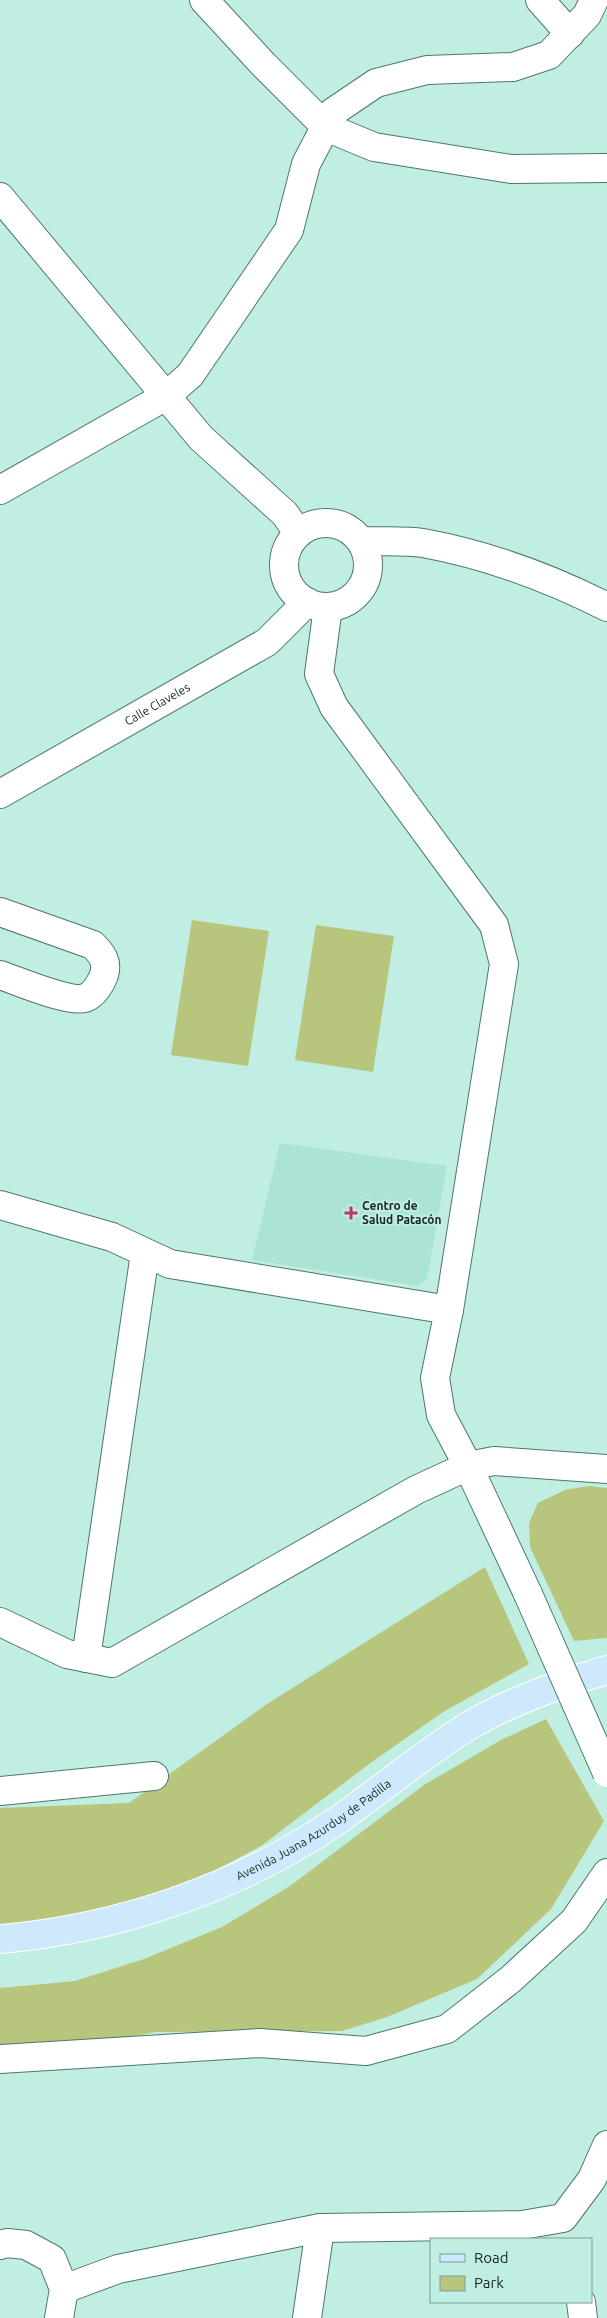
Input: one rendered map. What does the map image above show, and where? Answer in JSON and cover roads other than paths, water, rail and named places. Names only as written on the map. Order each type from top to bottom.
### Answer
[{"type":"main road","name":"Avenida Juana Azurduy de Padilla","points":[[0,1939],[73,1928],[172,1904],[258,1868],[332,1824],[467,1727],[513,1702],[607,1670]]},
{"type":"street","points":[[204,0],[263,64],[326,126],[374,148],[511,169],[607,168]]},
{"type":"street","points":[[540,0],[570,34]]},
{"type":"street","points":[[0,490],[166,396],[190,375],[289,230],[306,164],[334,112],[376,83],[427,70],[513,67],[549,55],[587,15],[594,0]]},
{"type":"street","points":[[0,197],[201,438],[285,514],[298,533]]},
{"type":"street","points":[[325,522],[339,524],[352,530],[362,541],[367,552],[369,565],[366,578],[360,590],[352,598],[340,605],[317,605],[296,594],[288,584],[284,570],[289,544],[298,533],[310,526],[325,522]]},
{"type":"street","points":[[362,541],[421,543],[502,562],[564,585],[607,607]]},
{"type":"street","points":[[317,605],[319,674],[334,707],[494,925],[504,964],[449,1310],[435,1378],[441,1415],[468,1466],[528,1594],[607,1773]]},
{"type":"street","name":"Calle Claveles","points":[[0,794],[267,642],[317,605]]},
{"type":"street","points":[[0,912],[93,945],[103,954],[106,969],[101,984],[87,998],[74,1000],[0,975]]},
{"type":"street","points":[[0,1204],[112,1237],[170,1264],[449,1310]]},
{"type":"street","points":[[86,1658],[145,1252]]},
{"type":"street","points":[[0,1622],[67,1654],[112,1663],[416,1490],[468,1466],[494,1461],[607,1469]]},
{"type":"street","points":[[0,1791],[154,1776]]},
{"type":"street","points":[[0,2059],[260,2043],[366,2051],[447,2029],[510,1979],[574,1921],[607,1873]]},
{"type":"street","points":[[64,2288],[118,2269],[320,2228],[522,2225],[566,2229],[607,2146]]},
{"type":"street","points":[[307,2318],[320,2228]]},
{"type":"street","points":[[0,2245],[26,2245],[52,2259],[64,2288],[59,2318]]},
{"type":"street","points":[[581,2303],[584,2318]]},
{"type":"place","name":"Centro de Salud Patacón","points":[[351,1213]]}]
